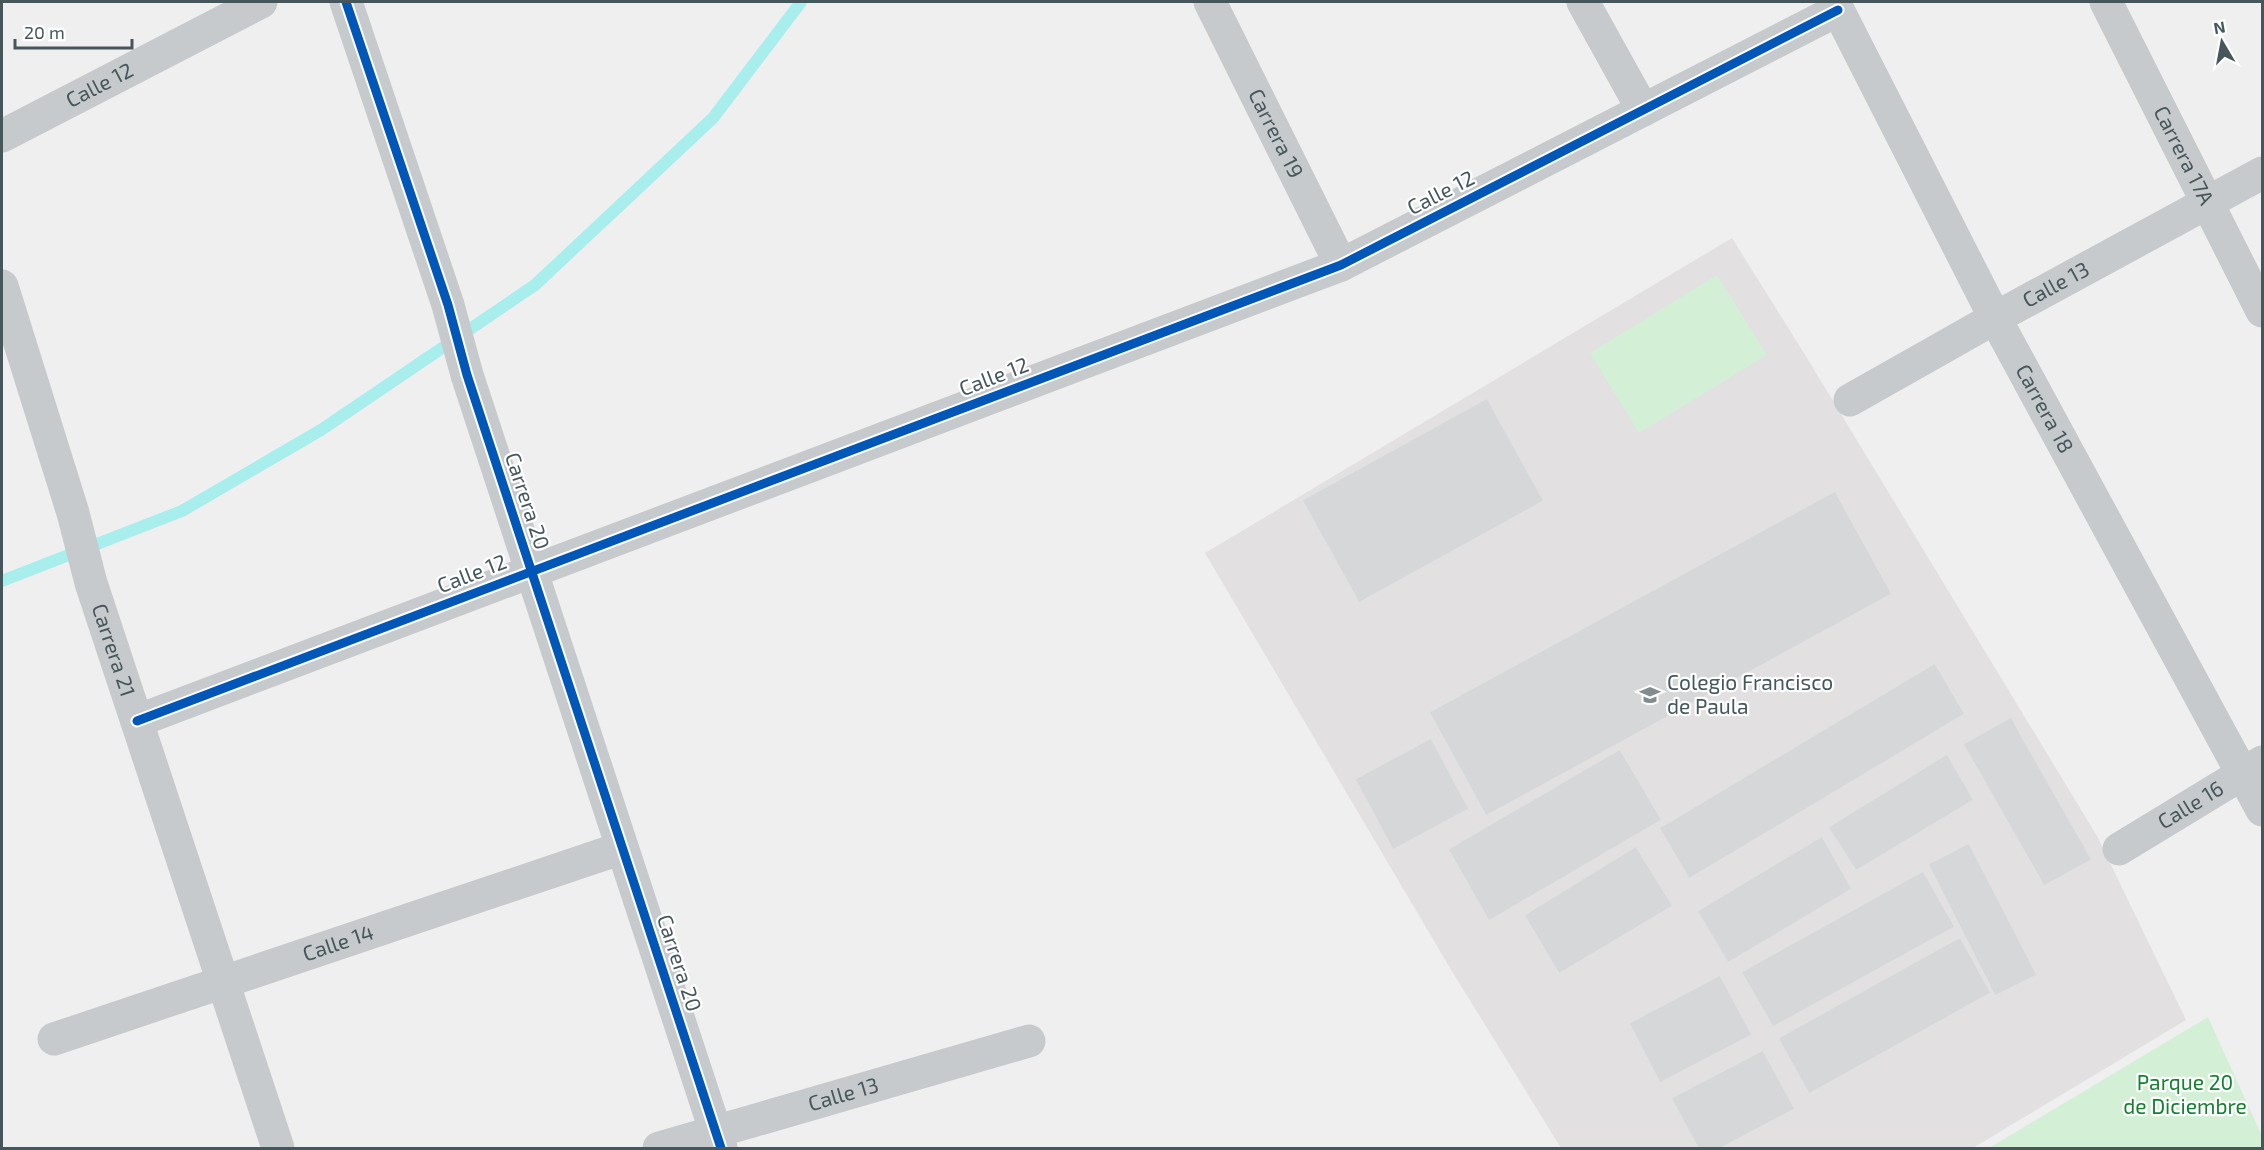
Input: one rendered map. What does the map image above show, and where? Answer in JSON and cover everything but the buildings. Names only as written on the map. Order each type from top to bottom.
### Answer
[{"type":"street","name":"Calle 12","points":[[2,136],[261,2]]},
{"type":"street","name":"Carrera 20","points":[[346,2],[448,305],[467,375],[718,1140]]},
{"type":"street","name":"Carrera 19","points":[[1210,2],[1341,265]]},
{"type":"street","points":[[1583,2],[1643,110]]},
{"type":"street","name":"Carrera 17A","points":[[2106,2],[2262,311]]},
{"type":"street","name":"Calle 12","points":[[136,721],[1341,265],[1643,110],[1836,6]]},
{"type":"street","name":"Carrera 18","points":[[1836,6],[1995,318],[2252,768],[2262,810]]},
{"type":"street","name":"Calle 13","points":[[1850,400],[1995,318],[2262,173]]},
{"type":"street","name":"Carrera 21","points":[[2,286],[73,513],[91,583],[278,1149]]},
{"type":"street","name":"Calle 16","points":[[2119,849],[2252,768]]},
{"type":"street","name":"Calle 14","points":[[54,1039],[622,848]]},
{"type":"street","name":"Calle 13","points":[[659,1149],[718,1140],[1029,1041]]},
{"type":"shaded area","name":"Colegio Francisco de Paula","points":[[1732,238],[2097,836],[2186,1020],[1973,1148],[1561,1148],[1450,968],[1205,553]]},
{"type":"green space","points":[[1717,275],[1767,355],[1639,433],[1590,353]]},
{"type":"green space","name":"Parque 20 de Diciembre","points":[[2208,1017],[2262,1136],[2262,1148],[1989,1148]]},
{"type":"waterway","points":[[2,581],[182,511],[321,430],[535,285],[713,118],[801,2]]},
{"type":"cycle path","points":[[346,2],[448,305],[467,375],[721,1148]]},
{"type":"cycle path","points":[[137,721],[1341,265],[1838,10]]},
{"type":"place","name":"Colegio Francisco de Paula","points":[[1650,695]]}]
